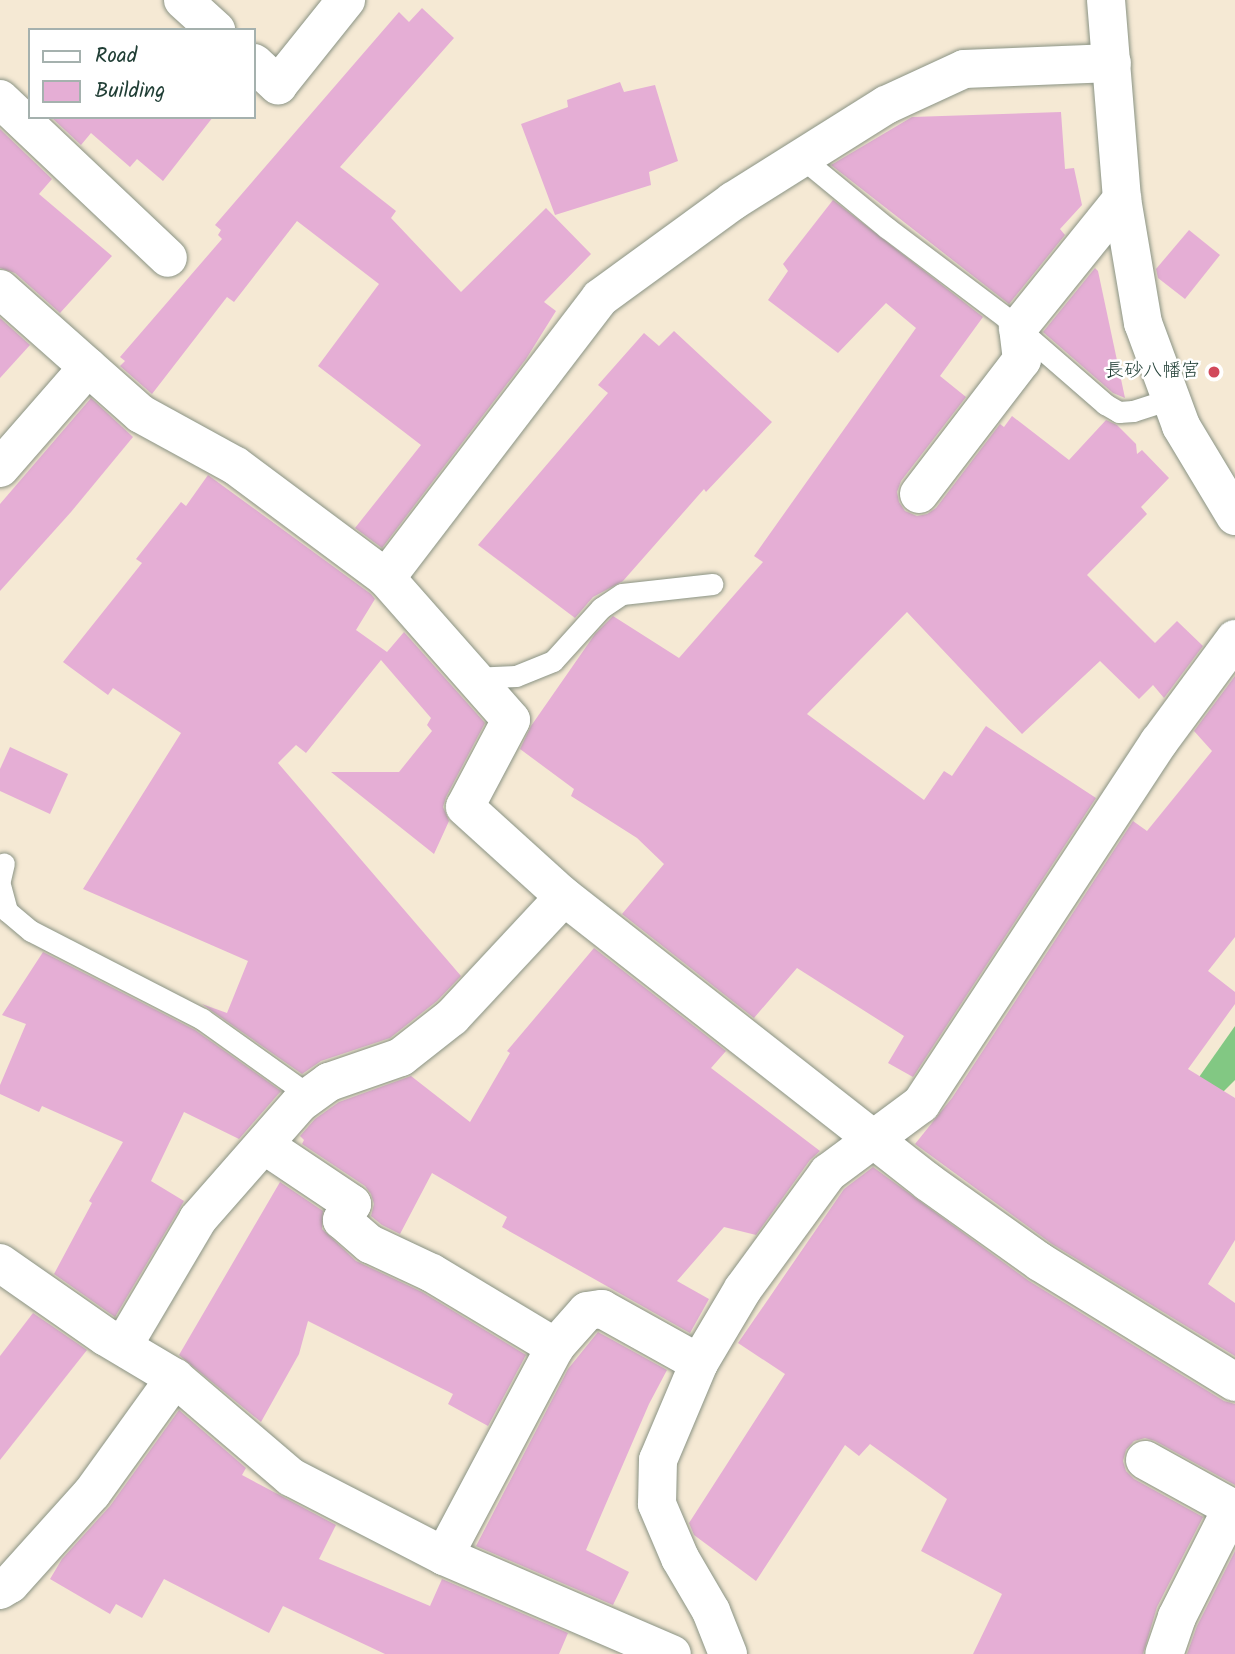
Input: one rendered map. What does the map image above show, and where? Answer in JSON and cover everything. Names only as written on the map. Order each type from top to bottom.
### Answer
[{"type":"street","points":[[183,0],[214,28]]},
{"type":"street","points":[[256,65],[278,85],[346,0]]},
{"type":"street","points":[[1106,0],[1122,198],[1143,323],[1181,426],[1235,516]]},
{"type":"street","points":[[386,578],[600,298],[733,201],[886,105],[964,69],[1112,63]]},
{"type":"street","points":[[0,99],[169,258]]},
{"type":"street","points":[[919,494],[1021,360],[1018,328],[1122,198]]},
{"type":"street","points":[[0,289],[141,414],[236,466],[386,578],[471,678],[511,720],[465,807],[564,897],[872,1140],[1040,1262],[1235,1382]]},
{"type":"street","points":[[0,468],[88,368]]},
{"type":"street","points":[[728,1654],[711,1611],[680,1558],[657,1504],[658,1461],[699,1363],[743,1289],[828,1173],[921,1104],[1159,742],[1235,639]]},
{"type":"street","points":[[123,1346],[198,1219],[310,1097],[329,1082],[401,1057],[452,1017],[564,897]]},
{"type":"street","points":[[264,1145],[352,1204],[342,1220],[369,1244],[432,1273],[555,1347]]},
{"type":"street","points":[[0,1263],[175,1378],[292,1477],[444,1556],[672,1654]]},
{"type":"street","points":[[444,1556],[555,1347],[587,1311],[602,1309],[699,1363]]},
{"type":"street","points":[[0,1590],[10,1584],[92,1493],[175,1378]]},
{"type":"street","points":[[1145,1460],[1232,1508],[1177,1617],[1164,1654]]},
{"type":"lane","points":[[802,158],[887,228],[1018,328],[1060,367],[1119,412],[1133,411],[1171,399]]},
{"type":"lane","points":[[471,678],[516,676],[553,661],[601,608],[622,594],[712,584]]},
{"type":"lane","points":[[1,876],[7,911],[31,931],[202,1019],[310,1097]]},
{"type":"green space","points":[[1235,1026],[1235,1080],[1219,1096],[1197,1080]]},
{"type":"building","points":[[422,8],[454,38],[340,167],[396,211],[391,218],[461,292],[546,208],[591,254],[544,302],[556,311],[526,359],[382,548],[355,528],[421,445],[318,366],[379,284],[297,221],[234,302],[227,297],[152,394],[120,366],[125,361],[120,357],[222,239],[218,235],[221,230],[215,225],[399,12],[409,22]]},
{"type":"building","points":[[620,82],[624,92],[655,85],[678,161],[649,172],[651,185],[555,215],[521,124],[568,107],[567,100]]},
{"type":"building","points":[[1061,112],[1065,169],[1074,168],[1082,205],[1060,229],[1065,235],[1009,304],[831,165],[912,117]]},
{"type":"building","points":[[53,119],[211,119],[163,181],[137,159],[130,167],[91,133],[81,145]]},
{"type":"building","points":[[0,129],[52,179],[39,194],[112,256],[60,313],[15,273],[0,268]]},
{"type":"building","points":[[833,200],[983,317],[940,376],[966,397],[901,481],[897,492],[905,511],[917,516],[936,508],[1000,424],[1004,427],[1012,416],[1069,460],[1106,420],[1117,425],[1136,444],[1137,454],[1142,450],[1169,478],[1141,507],[1147,514],[1087,575],[1155,643],[1177,621],[1203,646],[1164,698],[1153,685],[1139,699],[1100,661],[1022,734],[907,612],[807,714],[924,800],[944,771],[952,776],[986,726],[1096,798],[913,1077],[888,1063],[904,1036],[797,968],[754,1018],[622,914],[664,864],[637,838],[571,796],[574,789],[520,749],[531,726],[595,634],[613,616],[679,658],[763,562],[754,556],[916,328],[886,303],[838,353],[768,300],[788,271],[783,264]]},
{"type":"building","points":[[1189,230],[1220,255],[1185,299],[1158,278],[1156,269]]},
{"type":"building","points":[[1095,268],[1098,271],[1125,398],[1113,393],[1043,332]]},
{"type":"building","points":[[0,318],[30,345],[0,378]]},
{"type":"building","points":[[674,331],[772,422],[706,492],[704,489],[623,581],[593,597],[575,618],[478,545],[608,393],[598,385],[644,333],[659,346]]},
{"type":"building","points":[[91,398],[133,437],[0,591],[0,504]]},
{"type":"building","points":[[208,475],[371,594],[375,599],[356,630],[387,652],[404,632],[485,723],[446,797],[443,807],[449,821],[434,854],[331,772],[399,772],[432,731],[427,725],[431,718],[381,660],[306,753],[296,745],[278,763],[461,976],[437,1001],[390,1038],[321,1061],[302,1074],[202,1004],[227,1013],[248,961],[83,889],[181,733],[113,688],[108,695],[63,662],[142,563],[136,559],[181,502],[186,506]]},
{"type":"building","points":[[1235,676],[1235,937],[1208,971],[1235,992],[1235,1004],[1188,1069],[1235,1098],[1235,1240],[1208,1284],[1235,1303],[1235,1356],[1052,1244],[915,1144],[952,1098],[1133,821],[1147,831],[1212,751],[1194,731]]},
{"type":"building","points":[[10,747],[68,774],[50,814],[0,791],[0,769]]},
{"type":"building","points":[[594,948],[726,1051],[711,1068],[820,1151],[810,1160],[756,1235],[724,1227],[677,1281],[709,1299],[690,1333],[502,1227],[507,1217],[432,1173],[400,1234],[382,1225],[371,1216],[374,1204],[365,1186],[302,1144],[304,1140],[300,1136],[315,1119],[339,1102],[411,1076],[470,1122],[510,1053],[507,1051]]},
{"type":"building","points":[[43,952],[195,1030],[281,1091],[239,1139],[184,1112],[151,1181],[184,1201],[115,1317],[54,1274],[92,1203],[89,1201],[123,1142],[42,1106],[39,1112],[0,1094],[0,1085],[26,1024],[2,1015]]},
{"type":"building","points":[[873,1167],[1029,1281],[1224,1401],[1235,1404],[1235,1485],[1155,1441],[1145,1438],[1134,1441],[1126,1450],[1123,1461],[1126,1471],[1134,1479],[1203,1517],[1157,1607],[1143,1654],[973,1654],[1002,1594],[921,1551],[947,1499],[870,1444],[859,1456],[845,1445],[756,1581],[694,1535],[689,1523],[785,1374],[738,1343],[844,1189]]},
{"type":"building","points":[[280,1182],[323,1211],[322,1229],[356,1261],[422,1292],[526,1355],[488,1426],[448,1404],[453,1394],[308,1321],[299,1354],[261,1422],[179,1355]]},
{"type":"building","points":[[33,1313],[87,1350],[0,1460],[0,1356]]},
{"type":"building","points":[[598,1332],[667,1370],[649,1404],[586,1550],[629,1572],[613,1605],[476,1546],[568,1369]]},
{"type":"building","points":[[179,1410],[246,1468],[242,1475],[336,1525],[319,1559],[430,1606],[442,1579],[568,1633],[559,1654],[385,1654],[283,1606],[269,1633],[164,1579],[142,1618],[116,1604],[110,1614],[50,1579],[62,1559],[110,1506]]},
{"type":"building","points":[[1235,1551],[1235,1654],[1187,1654],[1197,1626]]},
{"type":"place","name":"長砂八幡宮","points":[[1214,372]]}]
